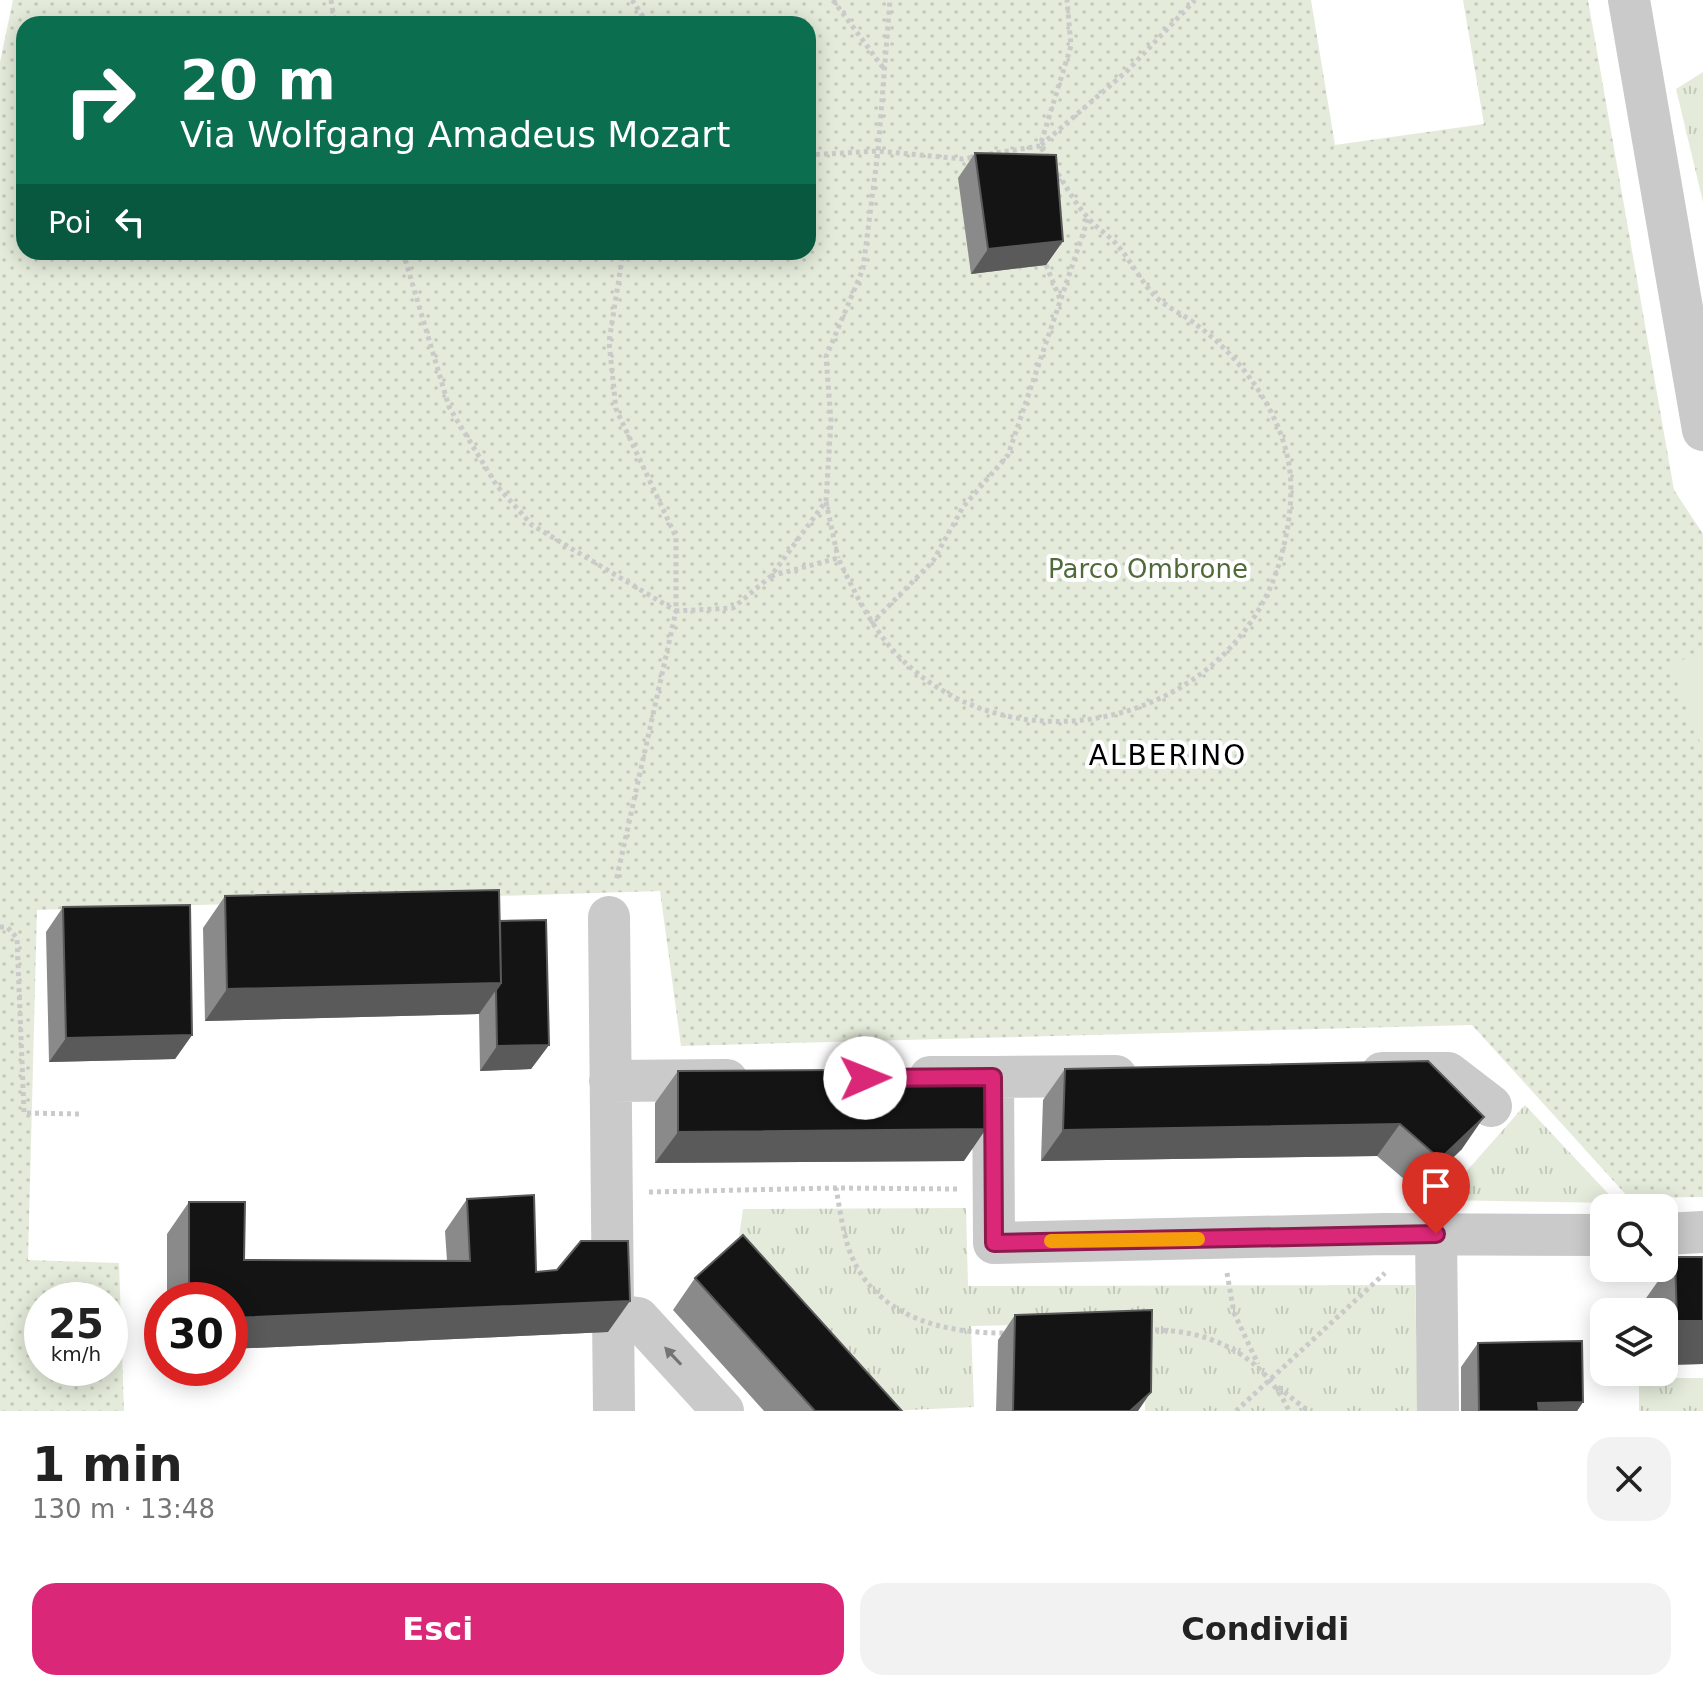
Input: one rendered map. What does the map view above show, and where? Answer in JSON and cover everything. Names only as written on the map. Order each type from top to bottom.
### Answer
[{"type":"street","points":[[1629,0],[1703,430]]},
{"type":"street","points":[[609,917],[614,1411]]},
{"type":"street","points":[[1338,1074],[1448,1073],[1491,1106]]},
{"type":"street","points":[[897,1078],[1150,1075]]},
{"type":"street","points":[[993,1077],[994,1243],[1388,1234],[1590,1235]]},
{"type":"street","points":[[610,1081],[770,1079]]},
{"type":"street","points":[[1678,1233],[1703,1232]]},
{"type":"street","points":[[1436,1234],[1438,1411]]},
{"type":"street","points":[[614,1315],[638,1318],[723,1411]]},
{"type":"path","points":[[833,0],[884,69]]},
{"type":"path","points":[[890,0],[878,151],[863,269],[826,357],[831,421],[826,501],[838,558],[871,624],[916,673],[954,697],[1005,717],[1072,723],[1105,719],[1137,710],[1199,677],[1241,635],[1266,596],[1283,551],[1290,493],[1288,458],[1265,400],[1229,351],[1158,299],[1116,243],[1088,219],[1040,146]]},
{"type":"path","points":[[1040,146],[1071,46],[1067,0]]},
{"type":"path","points":[[816,155],[878,151],[963,159],[1040,146],[1127,71],[1195,0]]},
{"type":"path","points":[[871,624],[933,561],[963,507],[1008,455],[1088,219]]},
{"type":"path","points":[[405,260],[449,407],[497,486],[532,525],[676,611],[733,608],[771,576],[826,501]]},
{"type":"path","points":[[609,917],[676,611],[676,537],[616,409],[609,342],[622,260]]},
{"type":"path","points":[[1046,265],[1060,300]]},
{"type":"path","points":[[771,576],[838,558]]},
{"type":"path","points":[[0,927],[7,927],[17,938],[24,1113],[80,1114]]},
{"type":"path","points":[[836,1188],[852,1255],[878,1294],[896,1309],[939,1327],[1015,1333]]},
{"type":"path","points":[[612,1193],[836,1188],[994,1189]]},
{"type":"path","points":[[1236,1411],[1387,1271],[1388,1234]]},
{"type":"path","points":[[1229,1238],[1228,1276],[1234,1313],[1255,1359],[1289,1411]]},
{"type":"path","points":[[1134,1330],[1188,1332],[1233,1348],[1308,1411]]},
{"type":"green space","name":"Parco Ombrone","points":[[13,0],[1311,0],[1335,145],[1484,124],[1463,0],[1588,0],[1674,490],[1703,534],[1703,1197],[1625,1194],[1472,1025],[681,1046],[660,891],[37,910],[28,1260],[119,1263],[120,1282],[24,1282],[24,1386],[123,1386],[124,1411],[0,1411],[0,62]]},
{"type":"green space","points":[[1703,72],[1703,202],[1676,89]]},
{"type":"green space","points":[[1703,651],[1703,750],[1671,665]]},
{"type":"green space","points":[[1525,1105],[1609,1194],[1590,1194],[1590,1203],[1441,1200]]},
{"type":"green space","points":[[966,1208],[968,1286],[1415,1285],[1418,1411],[1145,1411],[1144,1322],[971,1326],[974,1407],[888,1411],[738,1244],[743,1209]]},
{"type":"green space","points":[[1678,1378],[1703,1378],[1703,1411],[1639,1411],[1639,1386],[1678,1386]]},
{"type":"building","points":[[975,153],[1056,155],[1063,241],[988,249]]},
{"type":"building","points":[[499,890],[501,983],[227,989],[225,896]]},
{"type":"building","points":[[190,905],[192,1035],[66,1038],[63,907]]},
{"type":"building","points":[[546,920],[549,1045],[497,1046],[496,990],[501,983],[500,921]]},
{"type":"building","points":[[1428,1061],[1484,1117],[1440,1159],[1400,1124],[1063,1130],[1065,1069]]},
{"type":"building","points":[[986,1069],[986,1129],[678,1132],[678,1071]]},
{"type":"building","points":[[534,1195],[536,1272],[557,1270],[581,1241],[628,1241],[630,1301],[248,1317],[248,1282],[189,1282],[189,1202],[245,1202],[244,1260],[470,1261],[467,1199]]},
{"type":"building","points":[[743,1235],[902,1411],[815,1411],[695,1278]]},
{"type":"building","points":[[1678,1257],[1703,1257],[1703,1321],[1678,1321]]},
{"type":"building","points":[[1152,1310],[1151,1392],[1130,1411],[1013,1411],[1015,1315]]},
{"type":"building","points":[[1582,1341],[1583,1402],[1538,1403],[1539,1411],[1479,1411],[1478,1343]]},
{"type":"slow traffic","points":[[1051,1241],[1198,1239]]},
{"type":"district","name":"ALBERINO","points":[[1168,755]]},
{"type":"route","points":[[865,1078],[993,1077],[994,1243],[1436,1234]]}]
